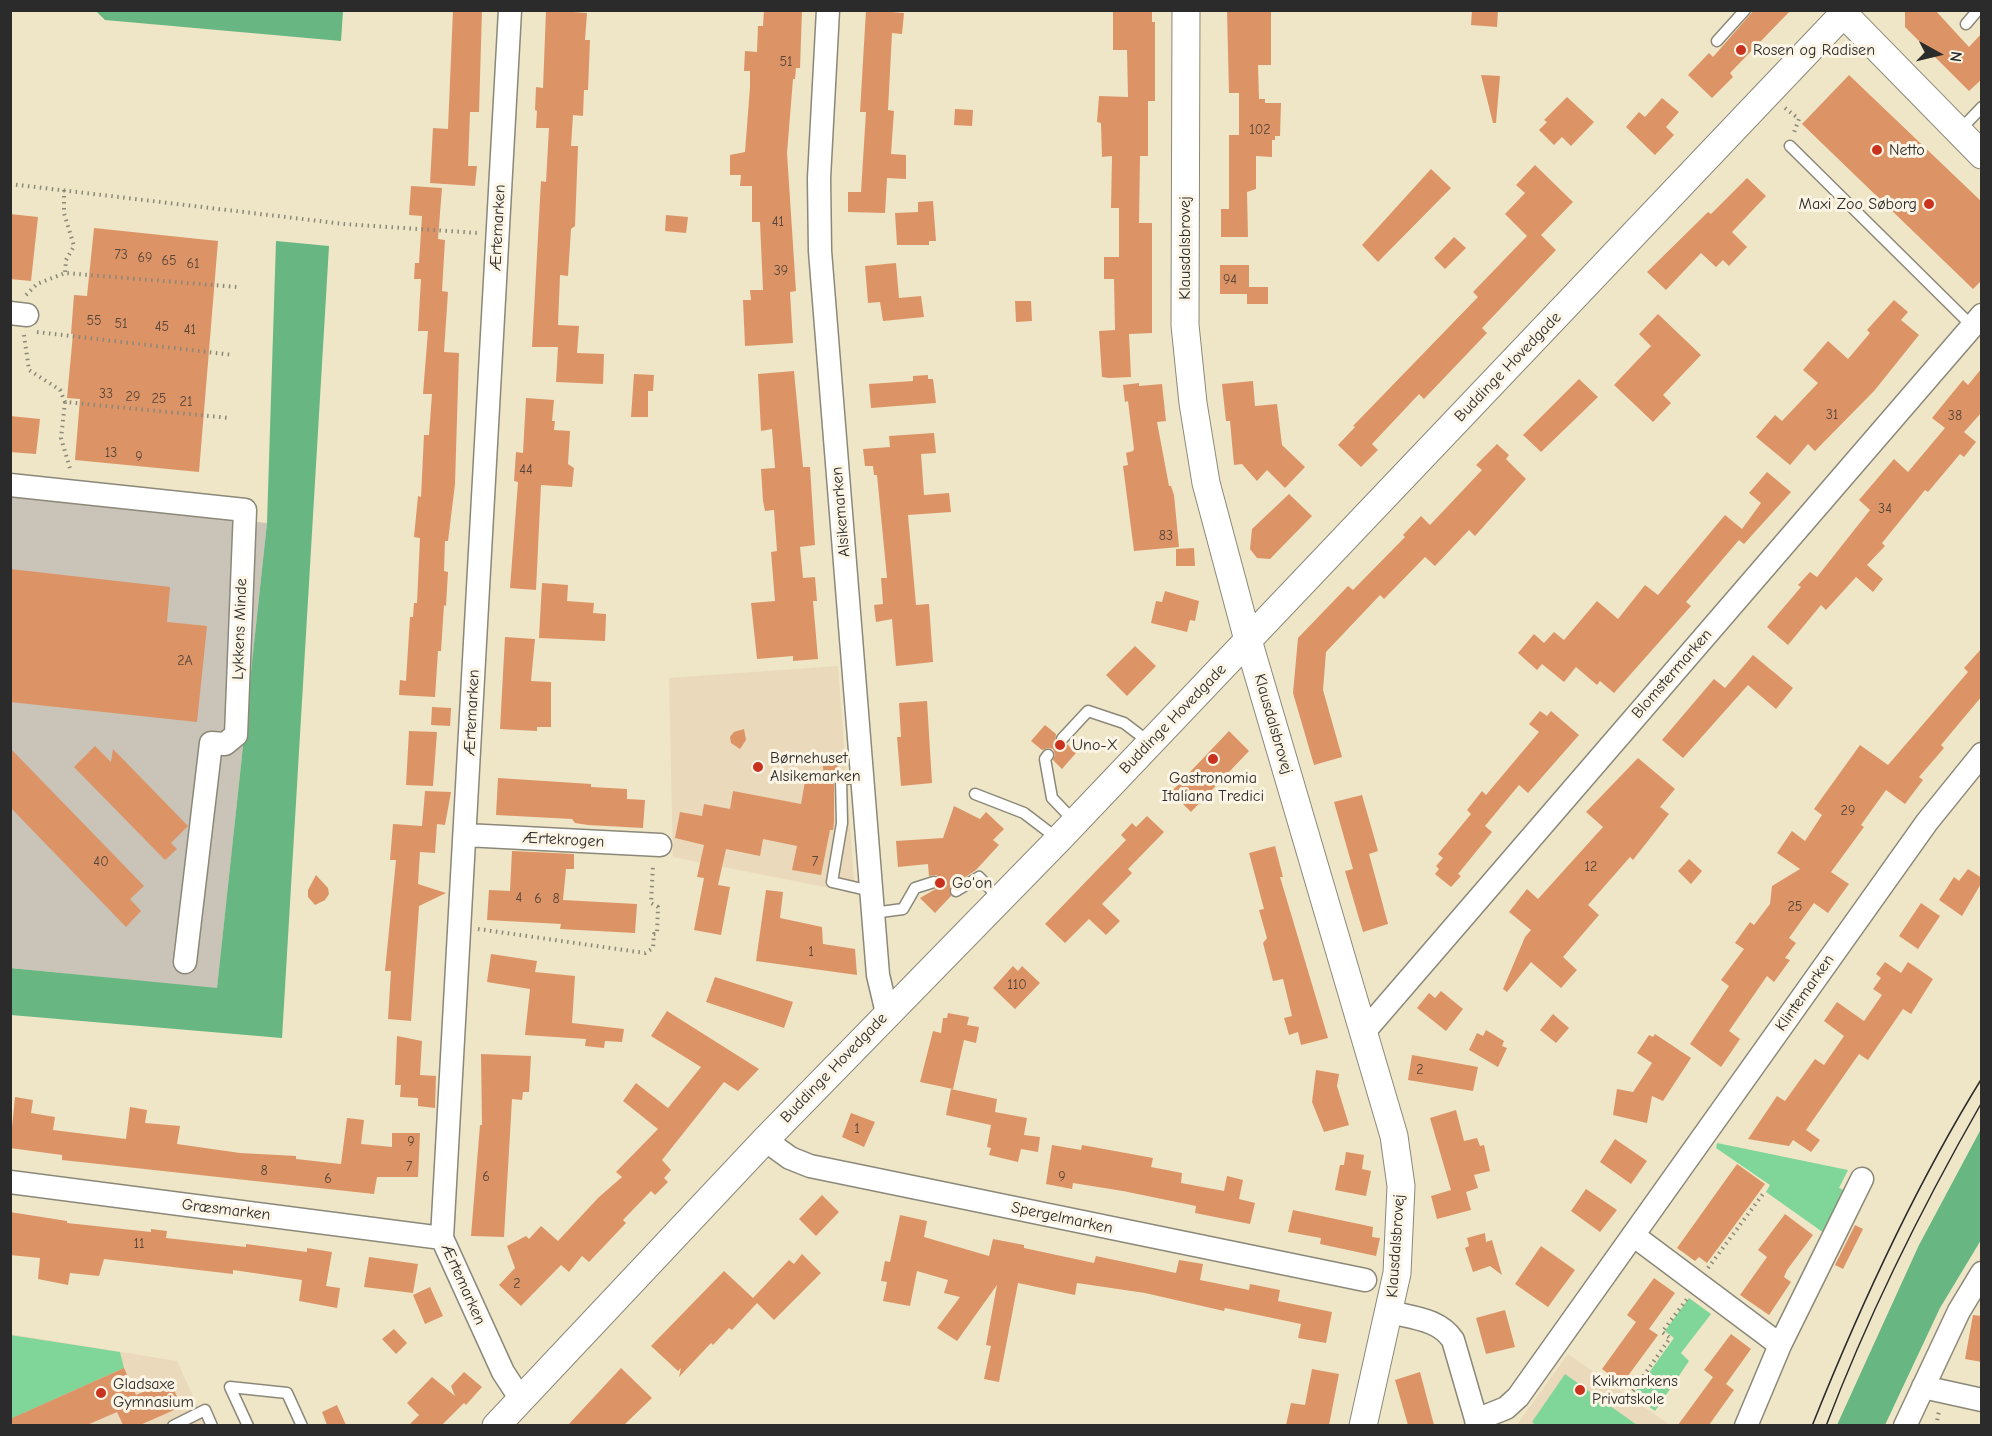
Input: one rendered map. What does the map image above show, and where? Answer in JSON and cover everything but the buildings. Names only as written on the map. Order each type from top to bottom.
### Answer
[{"type":"street","name":"Ærtemarken","points":[[510,10],[442,1238],[503,1372],[520,1398]]},
{"type":"street","name":"Alsikemarken","points":[[828,10],[819,178],[820,251],[878,975],[887,1013]]},
{"type":"street","name":"Klausdalsbrovej","points":[[1186,10],[1185,324],[1193,403],[1206,483],[1248,640],[1394,1136],[1401,1186],[1400,1242],[1390,1312],[1363,1425]]},
{"type":"street","name":"Buddinge Hovedgade","points":[[501,1424],[520,1398],[765,1140],[1001,899],[1844,12]]},
{"type":"street","points":[[1844,12],[1982,155]]},
{"type":"street","name":"Blomstermarken","points":[[1363,1032],[1977,320]]},
{"type":"street","name":"Lykkens Minde","points":[[10,485],[245,510],[236,735],[225,744],[211,743],[185,962]]},
{"type":"street","name":"Klintemarken","points":[[1477,1423],[1506,1408],[1518,1397],[1926,822],[1982,754]]},
{"type":"street","name":"Ærtekrogen","points":[[465,835],[657,845]]},
{"type":"street","name":"Spergelmarken","points":[[765,1140],[790,1158],[810,1166],[1365,1280]]},
{"type":"street","points":[[1746,1425],[1780,1345],[1862,1179]]},
{"type":"street","name":"Græsmarken","points":[[10,1182],[442,1238]]},
{"type":"street","points":[[1633,1235],[1780,1345]]},
{"type":"street","points":[[1905,1425],[1959,1311],[1982,1273]]},
{"type":"street","points":[[1390,1312],[1433,1323],[1446,1329],[1453,1340],[1477,1423]]},
{"type":"street","points":[[1923,1387],[1982,1400]]},
{"type":"lane","points":[[1717,41],[1745,10]]},
{"type":"lane","points":[[1966,24],[1978,10]]},
{"type":"lane","points":[[1958,132],[1982,107]]},
{"type":"lane","points":[[1790,146],[1977,320]]},
{"type":"lane","points":[[1062,739],[1088,711],[1124,723],[1150,743]]},
{"type":"lane","points":[[1048,755],[1045,759],[1052,798],[1066,830]]},
{"type":"lane","points":[[862,778],[841,779],[842,823],[832,882],[872,902],[903,909],[915,888],[934,882]]},
{"type":"lane","points":[[975,795],[1066,830]]},
{"type":"lane","points":[[956,891],[979,877],[1001,899]]},
{"type":"lane","points":[[248,1425],[230,1387],[287,1393],[302,1425]]},
{"type":"lane","points":[[173,1425],[187,1422],[205,1410],[212,1425]]},
{"type":"path","points":[[1768,94],[1798,119],[1790,146]]},
{"type":"path","points":[[10,184],[344,224],[498,234]]},
{"type":"path","points":[[64,190],[64,213],[74,246],[66,260],[65,273]]},
{"type":"path","points":[[20,308],[37,284],[65,273],[237,287]]},
{"type":"path","points":[[78,492],[61,438],[65,402],[60,390],[29,370],[27,341],[19,328],[58,336],[233,355]]},
{"type":"path","points":[[65,402],[230,418]]},
{"type":"path","points":[[460,927],[645,953],[653,948],[654,934],[657,934],[658,907],[651,903],[657,845]]},
{"type":"path","points":[[1632,1391],[1670,1338],[1662,1332],[1763,1194]]},
{"type":"shaded area","points":[[10,496],[267,523],[217,989],[11,968]]},
{"type":"shaded area","name":"Børnehuset Alsikemarken","points":[[838,666],[855,893],[673,857],[669,678]]},
{"type":"shaded area","name":"Gladsaxe Gymnasium","points":[[10,1334],[177,1361],[206,1425],[11,1425]]},
{"type":"shaded area","name":"Kvikmarkens Privatskole","points":[[1568,1354],[1670,1425],[1516,1426]]},
{"type":"green space","points":[[96,11],[343,11],[341,41],[105,20]]},
{"type":"green space","points":[[276,241],[329,246],[282,1038],[11,1015],[10,968],[217,988],[267,523]]},
{"type":"green space","points":[[1981,1129],[1981,1240],[1940,1308],[1885,1425],[1837,1425],[1919,1245]]},
{"type":"green space","points":[[1717,1143],[1848,1170],[1839,1188],[1844,1190],[1824,1233],[1766,1192],[1770,1185],[1716,1148]]},
{"type":"green space","points":[[1689,1298],[1711,1314],[1681,1353],[1689,1361],[1655,1411],[1633,1395],[1674,1338],[1665,1331]]},
{"type":"green space","points":[[10,1335],[120,1352],[124,1368],[17,1416],[20,1425],[11,1425]]},
{"type":"green space","points":[[1565,1374],[1637,1425],[1537,1426],[1532,1422]]},
{"type":"tram line","points":[[1812,1426],[1849,1336],[1911,1205],[1982,1078]]},
{"type":"tram line","points":[[1826,1426],[1878,1302],[1938,1181],[1982,1102]]},
{"type":"place","name":"Rosen og Radisen","points":[[1741,50]]},
{"type":"place","name":"Netto","points":[[1877,150]]},
{"type":"place","name":"Maxi Zoo Søborg","points":[[1929,204]]},
{"type":"place","name":"Uno-X","points":[[1060,745]]},
{"type":"place","name":"Gastronomia Italiana Tredici","points":[[1213,759]]},
{"type":"place","name":"Børnehuset Alsikemarken","points":[[758,767]]},
{"type":"place","name":"Go'on","points":[[940,883]]},
{"type":"place","name":"Kvikmarkens Privatskole","points":[[1580,1390]]},
{"type":"place","name":"Gladsaxe Gymnasium","points":[[101,1393]]}]
